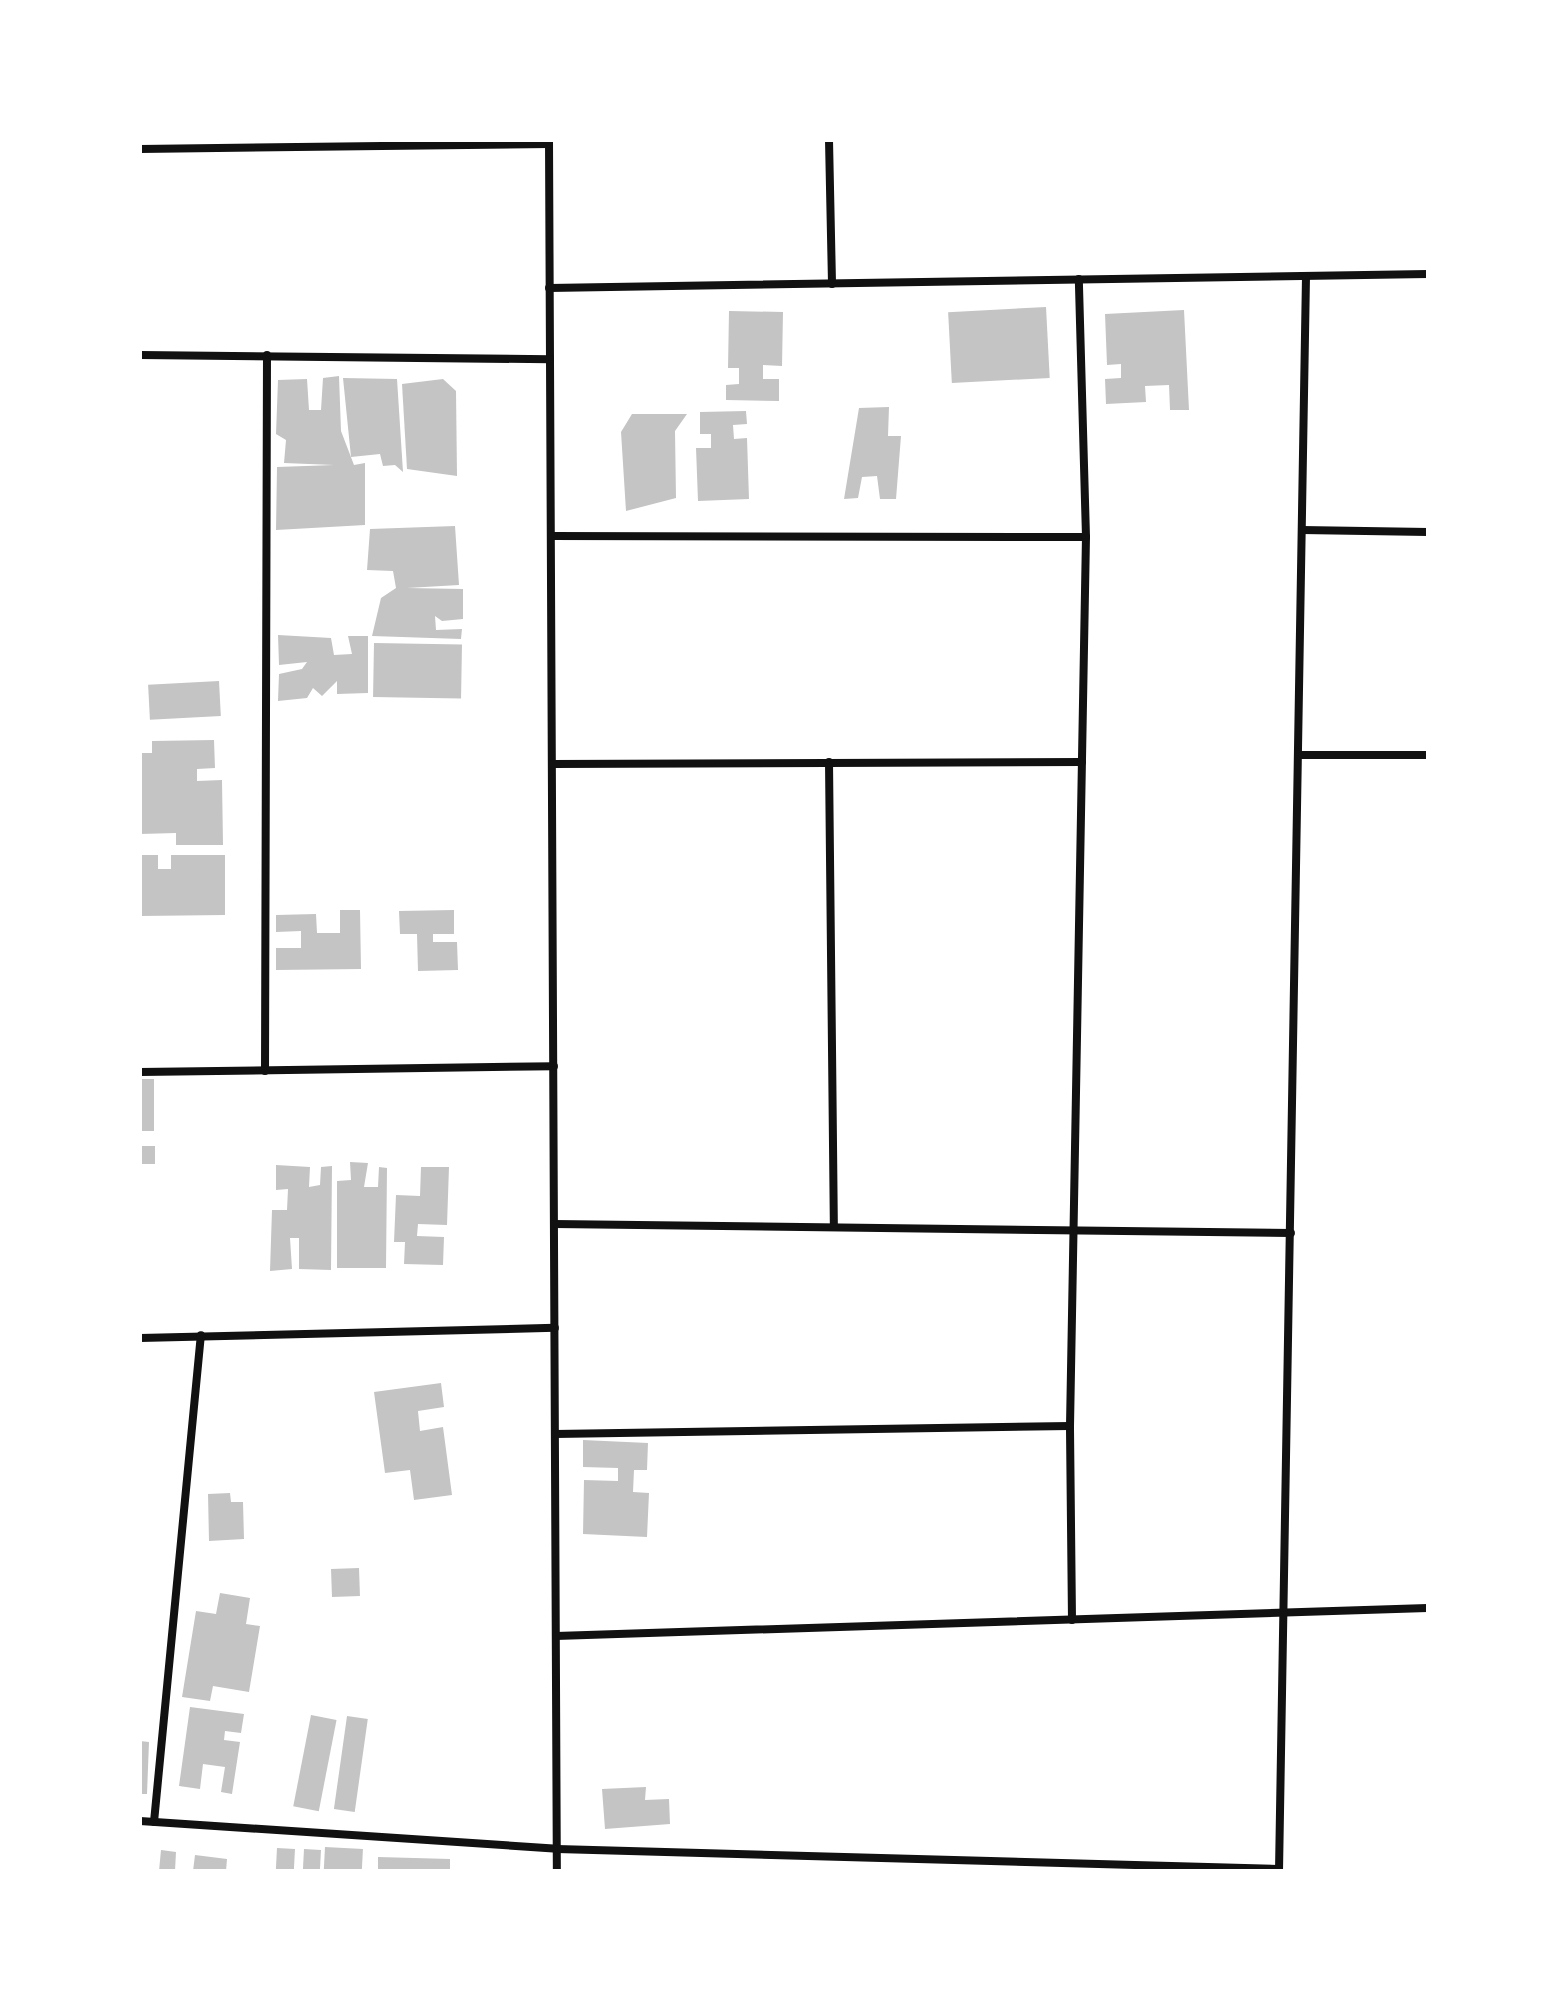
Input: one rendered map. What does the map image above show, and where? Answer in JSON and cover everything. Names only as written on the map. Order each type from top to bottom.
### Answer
[{"type":"street","points":[[829,140],[832,284]]},
{"type":"street","points":[[140,149],[255,144],[549,142],[557,1871]]},
{"type":"street","points":[[549,288],[1428,274]]},
{"type":"street","points":[[140,1821],[557,1849],[1279,1870],[1306,276]]},
{"type":"street","points":[[1072,1620],[1070,1426],[1077,1230],[1086,537],[1079,279]]},
{"type":"street","points":[[140,355],[550,359]]},
{"type":"street","points":[[265,1071],[267,355]]},
{"type":"street","points":[[1302,530],[1428,532]]},
{"type":"street","points":[[551,536],[1086,537]]},
{"type":"street","points":[[1299,755],[1428,755]]},
{"type":"street","points":[[829,762],[834,1227]]},
{"type":"street","points":[[552,764],[1082,762]]},
{"type":"street","points":[[140,1072],[554,1066]]},
{"type":"street","points":[[554,1224],[1291,1233]]},
{"type":"street","points":[[140,1338],[555,1328]]},
{"type":"street","points":[[154,1822],[201,1335]]},
{"type":"street","points":[[555,1434],[1070,1426]]},
{"type":"street","points":[[556,1636],[1428,1608]]},
{"type":"building","points":[[1046,307],[1050,378],[952,383],[948,312]]},
{"type":"building","points":[[1184,310],[1189,410],[1170,410],[1169,385],[1145,386],[1146,402],[1106,404],[1105,379],[1121,378],[1121,364],[1107,365],[1105,314]]},
{"type":"building","points":[[729,311],[783,312],[782,366],[763,365],[763,379],[779,379],[779,401],[726,400],[726,385],[739,384],[739,368],[728,368]]},
{"type":"building","points":[[339,376],[341,431],[354,465],[365,463],[365,525],[276,530],[277,467],[334,465],[284,463],[286,440],[276,434],[278,380],[307,379],[309,410],[321,410],[323,378]]},
{"type":"building","points":[[343,378],[397,379],[403,472],[395,465],[383,466],[380,454],[351,457]]},
{"type":"building","points":[[443,379],[456,391],[457,476],[407,469],[402,384]]},
{"type":"building","points":[[889,407],[888,436],[901,436],[896,499],[880,499],[877,476],[862,477],[858,498],[844,499],[859,408]]},
{"type":"building","points":[[746,411],[747,424],[733,425],[734,439],[747,438],[749,499],[698,501],[696,448],[711,448],[711,434],[700,434],[700,412]]},
{"type":"building","points":[[632,414],[687,414],[675,431],[676,498],[626,511],[621,432]]},
{"type":"building","points":[[455,526],[459,585],[407,588],[463,589],[463,619],[442,621],[435,616],[436,630],[462,629],[461,639],[372,636],[381,598],[396,588],[393,571],[367,570],[370,529]]},
{"type":"building","points":[[278,635],[331,638],[334,655],[352,654],[348,636],[368,636],[368,693],[337,694],[337,681],[322,696],[313,688],[307,698],[278,701],[279,674],[302,669],[307,662],[279,665]]},
{"type":"building","points":[[374,643],[462,645],[461,699],[373,697]]},
{"type":"building","points":[[219,681],[221,716],[150,720],[148,685]]},
{"type":"building","points":[[214,740],[215,768],[197,769],[197,781],[222,780],[223,845],[176,845],[176,833],[140,834],[140,753],[152,753],[152,741]]},
{"type":"building","points":[[140,855],[158,855],[158,869],[171,869],[171,855],[225,855],[225,915],[140,916]]},
{"type":"building","points":[[340,910],[360,910],[361,969],[276,970],[276,948],[301,948],[301,931],[276,932],[276,915],[316,914],[317,933],[340,933]]},
{"type":"building","points":[[454,910],[454,934],[433,934],[433,942],[457,942],[458,970],[418,971],[417,934],[400,934],[399,911]]},
{"type":"building","points":[[140,1079],[154,1079],[154,1131],[140,1131]]},
{"type":"building","points":[[140,1146],[155,1146],[155,1164],[140,1164]]},
{"type":"building","points":[[350,1162],[368,1163],[364,1187],[378,1187],[379,1167],[387,1168],[386,1268],[337,1268],[337,1181],[351,1180]]},
{"type":"building","points":[[276,1165],[310,1167],[309,1187],[320,1185],[321,1167],[332,1166],[331,1270],[299,1269],[299,1238],[290,1238],[292,1269],[270,1271],[272,1210],[287,1210],[288,1189],[276,1190]]},
{"type":"building","points":[[421,1167],[449,1167],[447,1225],[418,1224],[417,1236],[444,1237],[443,1265],[404,1264],[405,1242],[394,1242],[396,1195],[420,1196]]},
{"type":"building","points":[[441,1383],[444,1407],[418,1411],[420,1431],[443,1427],[452,1495],[414,1500],[410,1470],[385,1473],[374,1392]]},
{"type":"building","points":[[583,1440],[648,1443],[647,1470],[634,1470],[633,1492],[649,1493],[647,1537],[583,1534],[584,1480],[618,1481],[618,1468],[583,1467]]},
{"type":"building","points":[[230,1493],[231,1502],[243,1502],[244,1539],[209,1541],[208,1494]]},
{"type":"building","points":[[359,1568],[360,1596],[332,1597],[331,1569]]},
{"type":"building","points":[[220,1593],[250,1598],[246,1624],[260,1626],[249,1692],[213,1686],[210,1701],[182,1697],[196,1611],[216,1614]]},
{"type":"building","points":[[190,1707],[244,1714],[241,1733],[225,1731],[224,1740],[240,1742],[232,1794],[221,1792],[225,1767],[203,1764],[200,1789],[179,1786]]},
{"type":"building","points":[[311,1715],[337,1720],[319,1811],[293,1806]]},
{"type":"building","points":[[347,1716],[368,1719],[355,1812],[334,1809]]},
{"type":"building","points":[[140,1741],[149,1742],[147,1794],[140,1794]]},
{"type":"building","points":[[646,1787],[645,1800],[669,1799],[670,1824],[605,1829],[602,1789]]},
{"type":"building","points":[[325,1847],[363,1849],[362,1871],[324,1871]]},
{"type":"building","points":[[277,1848],[295,1849],[294,1871],[276,1871]]},
{"type":"building","points":[[304,1849],[321,1850],[320,1871],[303,1871]]},
{"type":"building","points":[[161,1850],[176,1852],[175,1871],[159,1871]]},
{"type":"building","points":[[195,1855],[227,1859],[226,1871],[193,1871]]},
{"type":"building","points":[[378,1857],[450,1859],[450,1871],[378,1871]]}]
